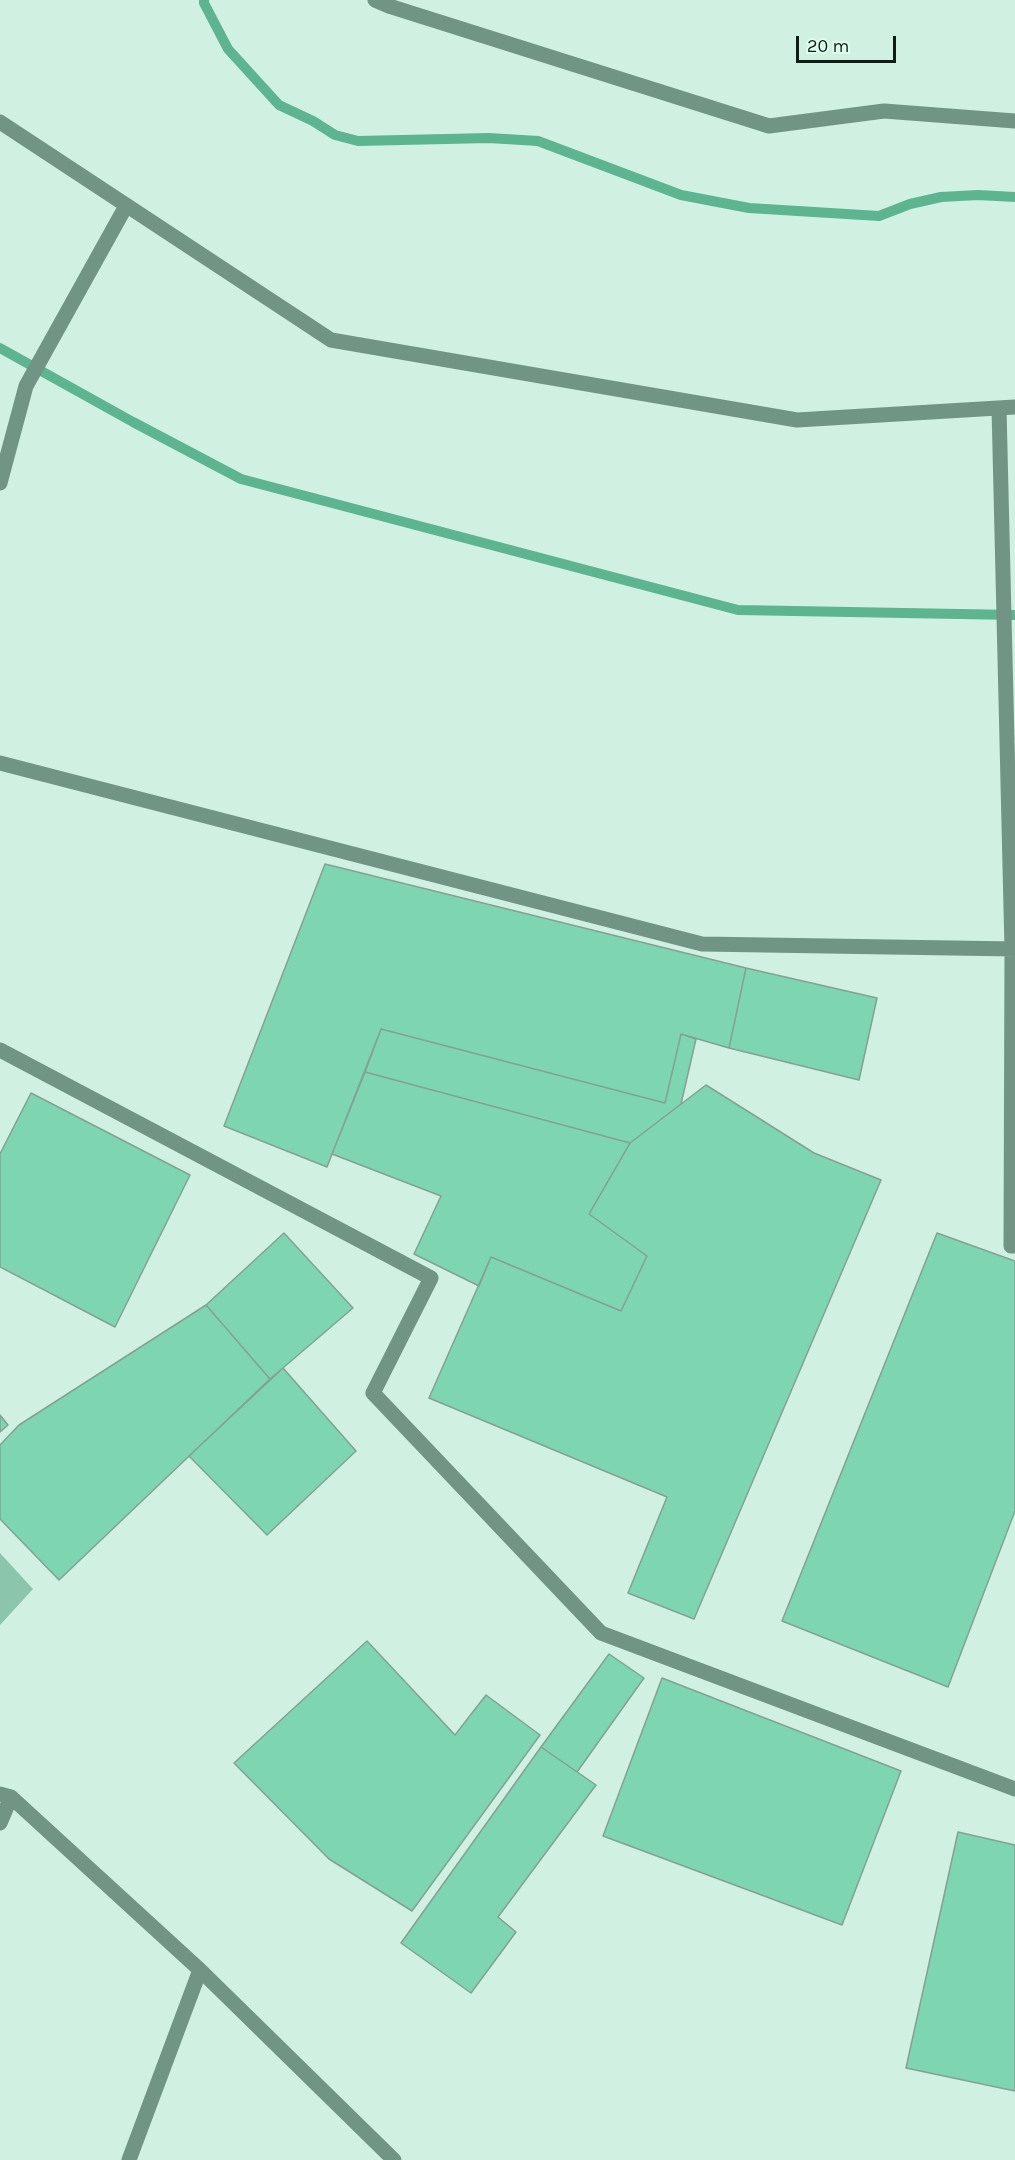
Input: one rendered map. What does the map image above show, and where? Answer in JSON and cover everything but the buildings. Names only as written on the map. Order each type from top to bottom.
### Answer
[{"type":"street","points":[[375,0],[769,126],[884,111],[1015,121]]},
{"type":"street","points":[[0,122],[331,340],[797,420],[1015,407]]},
{"type":"street","points":[[0,483],[26,386],[126,206]]},
{"type":"street","points":[[999,408],[1013,949],[1011,1246],[1015,1246]]},
{"type":"street","points":[[0,763],[702,944],[1013,949]]},
{"type":"street","points":[[0,1050],[432,1278],[374,1393],[601,1633],[1015,1788]]},
{"type":"street","points":[[0,1823],[6,1796],[200,1970],[394,2160]]},
{"type":"street","points":[[129,2160],[200,1970]]},
{"type":"green space","points":[[0,1553],[33,1589],[0,1625]]},
{"type":"waterway","points":[[204,0],[228,49],[279,105],[313,121],[335,135],[358,141],[489,138],[538,141],[681,195],[749,208],[879,216],[910,204],[941,197],[978,195],[1015,197]]},
{"type":"waterway","points":[[0,348],[241,479],[738,610],[1015,615]]}]
